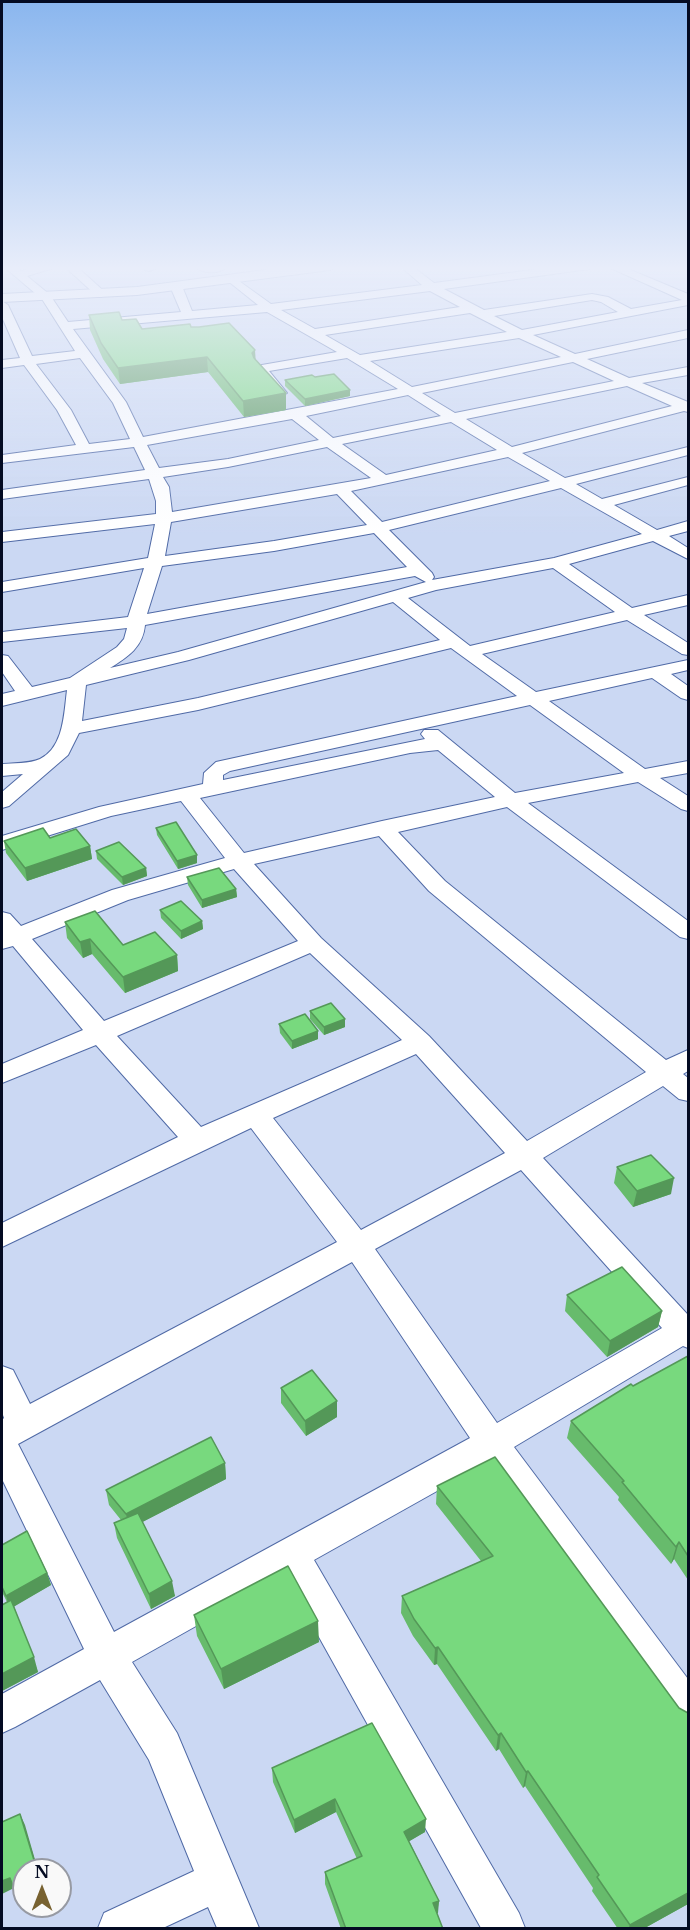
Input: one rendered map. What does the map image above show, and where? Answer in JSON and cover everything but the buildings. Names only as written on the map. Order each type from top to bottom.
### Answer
[{"type":"street","points":[[26,356],[64,411],[84,448]]},
{"type":"street","points":[[2,364],[67,356]]},
{"type":"street","points":[[2,802],[61,751],[72,729],[77,681],[127,647],[133,639],[165,518],[164,497],[119,402],[85,356]]},
{"type":"street","points":[[353,356],[266,366],[261,369],[299,414],[332,444],[384,480]]},
{"type":"street","points":[[354,356],[510,452],[688,553]]},
{"type":"street","points":[[570,356],[687,406]]},
{"type":"street","points":[[4,454],[138,442],[299,414],[583,356]]},
{"type":"street","points":[[2,495],[153,475],[332,444],[688,371]]},
{"type":"street","points":[[2,537],[165,518],[340,489],[510,452],[687,406]]},
{"type":"street","points":[[2,587],[378,528],[567,483],[688,451]]},
{"type":"street","points":[[603,503],[688,481]]},
{"type":"street","points":[[340,489],[434,585]]},
{"type":"street","points":[[2,700],[183,656],[434,585],[556,563],[688,526]]},
{"type":"street","points":[[556,563],[628,613],[688,650]]},
{"type":"street","points":[[2,637],[217,609],[418,570]]},
{"type":"street","points":[[397,597],[460,647],[642,776],[688,805]]},
{"type":"street","points":[[72,729],[688,600]]},
{"type":"street","points":[[2,660],[27,694]]},
{"type":"street","points":[[214,789],[211,777],[214,771],[223,766],[532,697],[656,673],[688,664]]},
{"type":"street","points":[[656,673],[688,694]]},
{"type":"street","points":[[420,723],[511,800],[688,932]]},
{"type":"street","points":[[2,843],[106,811],[410,747],[442,743]]},
{"type":"street","points":[[2,770],[44,765]]},
{"type":"street","points":[[197,1140],[6,932],[238,861],[511,800],[688,767]]},
{"type":"street","points":[[2,1714],[492,1443],[687,1331],[420,1042],[313,943],[238,861],[186,794]]},
{"type":"street","points":[[382,827],[437,885],[678,1066],[688,1092]]},
{"type":"street","points":[[2,1074],[313,943]]},
{"type":"street","points":[[2,1236],[197,1140],[420,1042]]},
{"type":"street","points":[[9,1435],[525,1155],[678,1066]]},
{"type":"street","points":[[255,1114],[356,1245],[492,1443],[688,1710]]},
{"type":"street","points":[[2,1380],[9,1435],[107,1656],[163,1747],[238,1929]]},
{"type":"street","points":[[292,1554],[504,1929]]},
{"type":"street","points":[[119,1929],[217,1881]]}]
